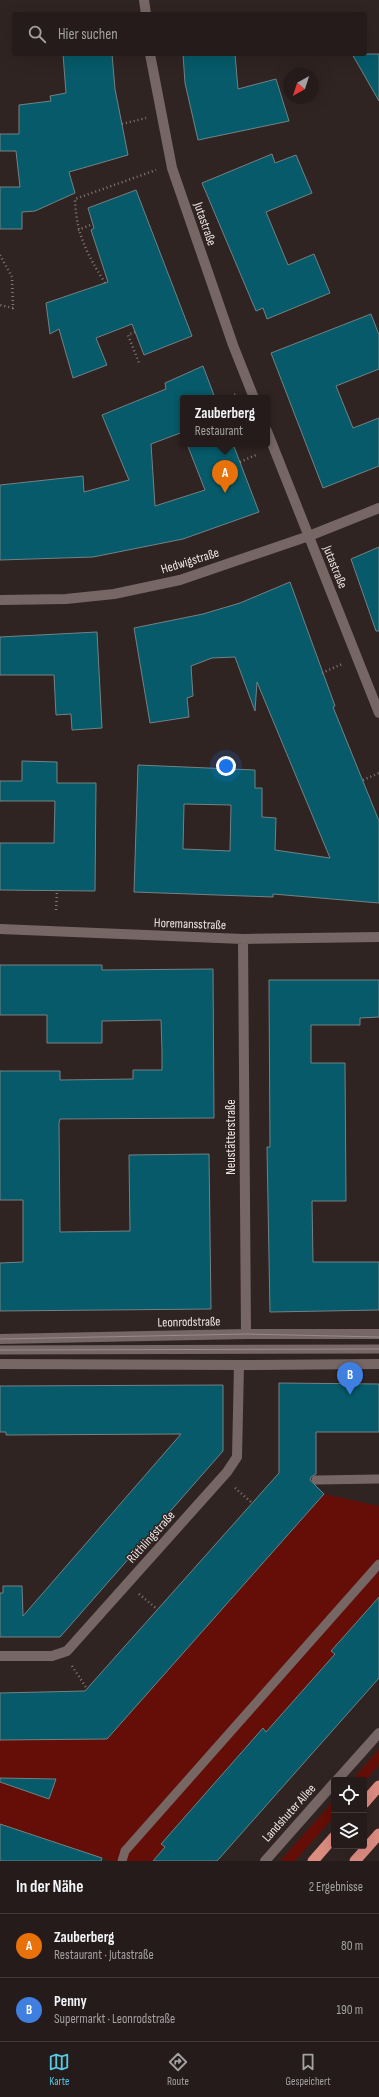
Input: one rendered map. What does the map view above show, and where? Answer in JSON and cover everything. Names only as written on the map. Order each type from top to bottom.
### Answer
[{"type":"highway","points":[[367,1800],[379,1786]]},
{"type":"highway","points":[[355,1861],[379,1834]]},
{"type":"highway","points":[[313,1861],[331,1840]]},
{"type":"street","points":[[144,0],[146,12]]},
{"type":"street","name":"Jutastraße","points":[[150,56],[175,178],[233,345],[253,395]]},
{"type":"street","name":"Jutastraße","points":[[270,438],[379,713]]},
{"type":"street","name":"Hedwigstraße","points":[[0,600],[66,598],[114,594],[180,580],[309,536],[379,508]]},
{"type":"street","name":"Horemansstraße","points":[[0,929],[243,939],[379,937]]},
{"type":"street","name":"Neustätterstraße","points":[[243,939],[246,1334]]},
{"type":"street","name":"Leonrodstraße","points":[[0,1339],[246,1334],[379,1334]]},
{"type":"street","points":[[0,1364],[379,1364]]},
{"type":"street","name":"Rüthlingstraße","points":[[0,1656],[52,1656],[67,1651],[223,1477],[237,1457],[239,1365]]},
{"type":"street","points":[[340,1777],[379,1733]]},
{"type":"street","name":"Landshuter Allee","points":[[265,1861],[331,1786]]},
{"type":"lane","points":[[0,1350],[379,1349]]},
{"type":"lane","points":[[316,1480],[379,1479]]},
{"type":"lane","points":[[122,1861],[125,1851],[379,1564]]},
{"type":"path","points":[[122,124],[161,114]]},
{"type":"path","points":[[105,283],[91,261],[78,230],[75,199],[147,172]]},
{"type":"path","points":[[78,230],[93,224]]},
{"type":"path","points":[[0,254],[12,277],[13,308],[0,304]]},
{"type":"path","points":[[135,332],[128,335],[139,363]]},
{"type":"path","points":[[322,673],[357,657]]},
{"type":"path","points":[[363,780],[379,773]]},
{"type":"path","points":[[56,910],[57,891]]},
{"type":"path","points":[[223,1477],[252,1502]]},
{"type":"path","points":[[128,1584],[157,1609]]},
{"type":"path","points":[[70,1663],[87,1689]]},
{"type":"shaded area","points":[[324,1494],[379,1506],[379,1597],[335,1654],[266,1732],[262,1728],[161,1843],[165,1847],[153,1861],[112,1861],[0,1824],[0,1739],[107,1739]]},
{"type":"shaded area","points":[[379,1749],[379,1765],[367,1779],[367,1777],[355,1777]]},
{"type":"shaded area","points":[[331,1803],[331,1820],[295,1861],[280,1861]]},
{"type":"building","points":[[379,54],[379,101],[353,56]]},
{"type":"building","points":[[63,56],[112,56],[115,89],[128,155],[69,172],[75,193],[35,211],[22,212],[22,229],[0,229],[0,187],[20,187],[16,151],[0,151],[0,134],[19,134],[19,105],[51,101],[50,96],[66,93]]},
{"type":"building","points":[[183,56],[235,56],[238,89],[276,79],[289,121],[198,140],[185,83]]},
{"type":"building","points":[[272,154],[275,163],[296,155],[312,193],[266,212],[288,265],[314,254],[330,293],[267,319],[263,308],[256,311],[202,183]]},
{"type":"building","points":[[136,190],[192,336],[144,355],[132,324],[96,338],[107,365],[73,378],[59,329],[50,334],[46,303],[108,282],[91,230],[94,228],[88,208]]},
{"type":"building","points":[[371,314],[379,335],[379,369],[336,386],[353,428],[379,418],[379,466],[323,488],[271,353]]},
{"type":"building","points":[[203,366],[214,395],[180,395],[180,433],[151,444],[155,506],[205,490],[188,447],[234,447],[259,512],[183,539],[93,557],[0,560],[0,485],[83,476],[84,492],[129,480],[102,415],[166,389],[165,383]]},
{"type":"building","points":[[379,547],[379,631],[376,631],[351,559]]},
{"type":"building","points":[[290,582],[335,706],[333,707],[379,821],[379,903],[273,894],[273,897],[134,892],[138,765],[255,770],[255,788],[262,788],[262,817],[276,818],[275,850],[330,858],[257,682],[255,711],[235,657],[212,658],[191,666],[193,696],[187,698],[189,717],[150,723],[134,628],[203,614],[240,603]],"holes":[[[184,804],[231,805],[230,851],[183,849]]]},
{"type":"building","points":[[97,632],[102,728],[72,730],[71,714],[56,715],[54,675],[0,675],[0,637]]},
{"type":"building","points":[[22,761],[57,762],[57,783],[96,783],[95,891],[0,890],[0,843],[54,843],[55,801],[0,801],[0,781],[22,781]]},
{"type":"building","points":[[0,965],[102,965],[102,970],[213,969],[214,1118],[60,1119],[59,1123],[60,1232],[130,1231],[129,1155],[209,1154],[211,1309],[0,1311],[0,1263],[23,1262],[23,1200],[0,1200],[0,1071],[60,1071],[60,1080],[133,1079],[133,1070],[162,1070],[162,1050],[161,1020],[102,1021],[102,1043],[47,1043],[47,1015],[0,1015]]},
{"type":"building","points":[[269,980],[379,980],[379,1017],[360,1018],[360,1025],[311,1025],[311,1063],[345,1063],[346,1201],[312,1201],[313,1262],[379,1262],[379,1310],[270,1312],[267,1147],[270,1147]]},
{"type":"building","points":[[279,1383],[379,1384],[379,1432],[316,1432],[316,1474],[311,1477],[310,1480],[324,1494],[107,1739],[0,1740],[0,1693],[85,1691],[279,1473]]},
{"type":"building","points":[[223,1385],[223,1451],[60,1637],[0,1637],[0,1593],[3,1593],[3,1586],[22,1586],[23,1616],[181,1434],[6,1435],[6,1432],[0,1432],[0,1386]]},
{"type":"building","points":[[379,1597],[379,1678],[217,1861],[153,1861],[165,1847],[161,1844],[263,1728],[266,1732],[335,1654],[331,1651]]},
{"type":"building","points":[[0,1778],[56,1779],[49,1799],[0,1782]]},
{"type":"building","points":[[0,1824],[102,1858],[101,1861],[0,1861]]},
{"type":"tram line","points":[[0,1339],[246,1334],[379,1337]]},
{"type":"tram line","points":[[0,1350],[379,1349]]},
{"type":"place","name":"Zauberberg","points":[[225,493]]},
{"type":"place","name":"Penny","points":[[350,1395]]}]
